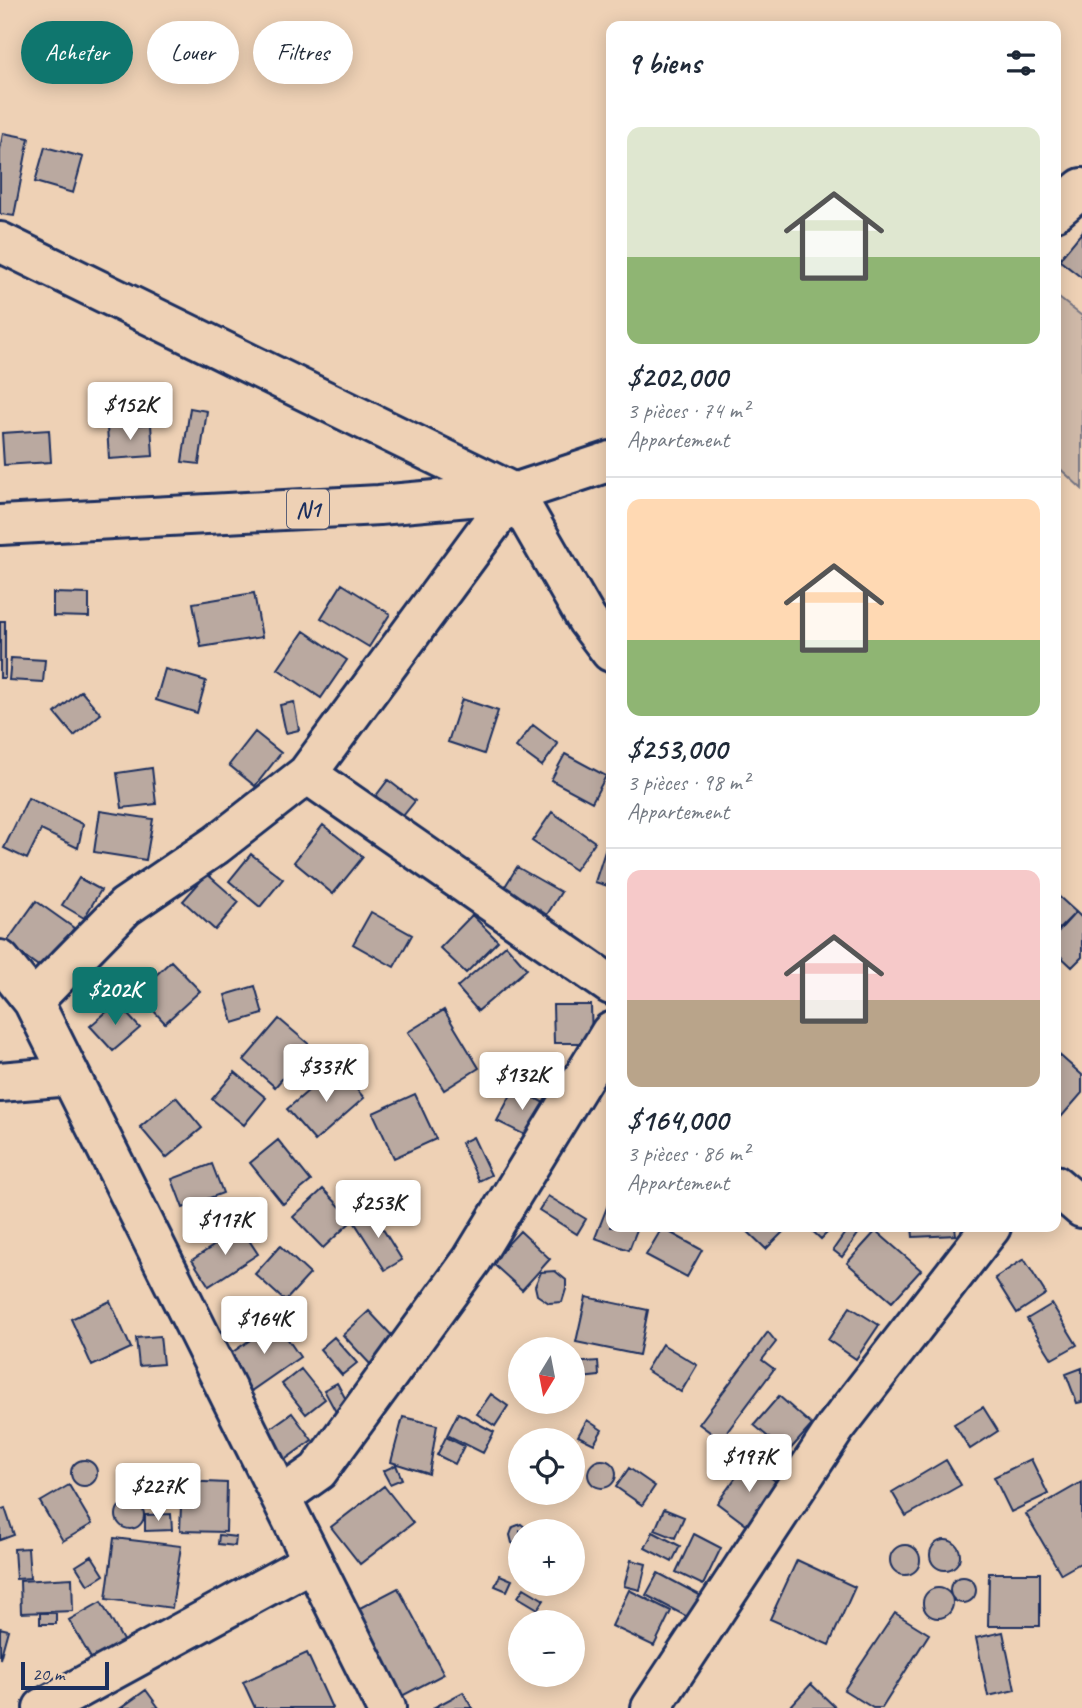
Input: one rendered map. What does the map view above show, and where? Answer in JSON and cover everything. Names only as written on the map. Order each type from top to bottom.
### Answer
[{"type":"main road","points":[[1061,206],[1082,188]]},
{"type":"main road","points":[[0,242],[514,493],[587,620],[606,645]]},
{"type":"main road","name":"N1","points":[[0,525],[366,506],[514,493],[606,463]]},
{"type":"main road","points":[[33,1002],[125,907],[216,845],[307,774],[514,493]]},
{"type":"main road","points":[[307,774],[606,982]]},
{"type":"main road","points":[[0,960],[33,1002],[386,1708]]},
{"type":"main road","points":[[281,1497],[318,1471],[472,1261],[606,1040]]},
{"type":"main road","points":[[0,1082],[70,1076]]},
{"type":"main road","points":[[1061,1190],[1082,1208]]},
{"type":"main road","points":[[651,1708],[836,1427],[987,1232]]},
{"type":"main road","points":[[43,1708],[313,1561]]},
{"type":"shaded area","points":[[1061,300],[1082,316],[1082,489],[1061,470]]},
{"type":"building","points":[[3,133],[29,138],[14,216],[0,214],[0,150]]},
{"type":"building","points":[[45,147],[83,157],[73,193],[35,182]]},
{"type":"building","points":[[1082,232],[1082,278],[1061,262],[1061,258]]},
{"type":"building","points":[[190,408],[207,411],[199,464],[182,462]]},
{"type":"building","points":[[151,424],[153,456],[109,459],[107,427]]},
{"type":"building","points":[[49,430],[51,462],[4,465],[2,433]]},
{"type":"building","points":[[342,584],[390,614],[369,647],[321,618]]},
{"type":"building","points":[[53,593],[89,594],[89,617],[53,616]]},
{"type":"building","points":[[254,593],[262,637],[201,647],[193,603]]},
{"type":"building","points":[[0,621],[5,621],[5,678],[0,678]]},
{"type":"building","points":[[304,631],[347,660],[321,698],[278,669]]},
{"type":"building","points":[[11,658],[45,660],[43,682],[9,680]]},
{"type":"building","points":[[165,669],[206,681],[197,713],[156,700]]},
{"type":"building","points":[[81,691],[101,714],[74,736],[55,713]]},
{"type":"building","points":[[462,699],[498,711],[484,754],[448,742]]},
{"type":"building","points":[[294,702],[299,730],[286,733],[280,705]]},
{"type":"building","points":[[533,725],[558,744],[542,766],[516,747]]},
{"type":"building","points":[[255,732],[281,753],[255,786],[229,765]]},
{"type":"building","points":[[565,754],[606,776],[592,802],[551,780]]},
{"type":"building","points":[[152,768],[156,804],[122,808],[117,773]]},
{"type":"building","points":[[388,780],[415,801],[399,821],[372,801]]},
{"type":"building","points":[[28,798],[83,824],[78,848],[41,830],[27,859],[4,848]]},
{"type":"building","points":[[100,811],[153,819],[146,860],[94,852]]},
{"type":"building","points":[[552,812],[595,842],[575,870],[532,841]]},
{"type":"building","points":[[323,825],[363,857],[333,894],[294,862]]},
{"type":"building","points":[[606,848],[606,885],[595,882]]},
{"type":"building","points":[[251,854],[283,879],[260,907],[229,881]]},
{"type":"building","points":[[517,867],[561,892],[545,918],[501,893]]},
{"type":"building","points":[[207,874],[239,902],[215,930],[183,901]]},
{"type":"building","points":[[79,878],[101,890],[84,918],[62,905]]},
{"type":"building","points":[[1061,898],[1076,912],[1061,927]]},
{"type":"building","points":[[36,901],[74,928],[44,970],[6,943]]},
{"type":"building","points":[[371,912],[412,935],[394,967],[353,944]]},
{"type":"building","points":[[1076,912],[1082,918],[1082,957],[1072,967],[1061,957],[1061,928]]},
{"type":"building","points":[[472,915],[498,941],[466,973],[440,948]]},
{"type":"building","points":[[506,945],[527,969],[478,1011],[457,987]]},
{"type":"building","points":[[171,961],[200,991],[165,1023],[137,993]]},
{"type":"building","points":[[255,986],[263,1014],[233,1023],[225,995]]},
{"type":"building","points":[[117,1003],[140,1028],[113,1051],[90,1026]]},
{"type":"building","points":[[553,1005],[591,1005],[592,1043],[554,1043]]},
{"type":"building","points":[[444,1010],[479,1068],[444,1090],[408,1032]]},
{"type":"building","points":[[279,1019],[311,1046],[275,1087],[244,1060]]},
{"type":"building","points":[[1061,1056],[1082,1075],[1082,1093],[1061,1117]]},
{"type":"building","points":[[337,1066],[364,1098],[315,1141],[287,1109]]},
{"type":"building","points":[[235,1072],[266,1098],[244,1125],[212,1099]]},
{"type":"building","points":[[515,1087],[546,1104],[529,1137],[497,1121]]},
{"type":"building","points":[[415,1094],[436,1139],[394,1158],[373,1113]]},
{"type":"building","points":[[176,1097],[202,1128],[166,1158],[140,1127]]},
{"type":"building","points":[[473,1137],[491,1175],[479,1181],[461,1143]]},
{"type":"building","points":[[278,1140],[311,1181],[283,1204],[250,1163]]},
{"type":"building","points":[[212,1164],[223,1193],[183,1208],[172,1179]]},
{"type":"building","points":[[323,1189],[353,1220],[323,1248],[293,1217]]},
{"type":"building","points":[[548,1196],[586,1219],[577,1234],[539,1210]]},
{"type":"building","points":[[371,1210],[402,1260],[385,1270],[353,1220]]},
{"type":"building","points":[[606,1210],[606,1232],[636,1232],[629,1250],[595,1238]]},
{"type":"building","points":[[241,1228],[258,1254],[209,1286],[192,1260]]},
{"type":"building","points":[[520,1231],[550,1259],[522,1290],[491,1262]]},
{"type":"building","points":[[660,1232],[669,1232],[702,1250],[687,1277],[646,1255]]},
{"type":"building","points":[[748,1232],[783,1232],[766,1249]]},
{"type":"building","points":[[813,1232],[828,1232],[821,1239]]},
{"type":"building","points":[[846,1232],[860,1232],[842,1257],[833,1250]]},
{"type":"building","points":[[877,1232],[921,1270],[892,1302],[847,1263]]},
{"type":"building","points":[[912,1232],[956,1232],[956,1235],[913,1237]]},
{"type":"building","points":[[280,1246],[310,1274],[285,1301],[255,1274]]},
{"type":"building","points":[[1024,1259],[1046,1294],[1017,1313],[995,1278]]},
{"type":"building","points":[[555,1271],[566,1280],[566,1289],[562,1302],[549,1303],[537,1295],[535,1286],[541,1272]]},
{"type":"building","points":[[586,1297],[648,1310],[639,1355],[585,1344],[585,1337],[577,1337]]},
{"type":"building","points":[[110,1301],[131,1348],[92,1366],[71,1319]]},
{"type":"building","points":[[1052,1304],[1077,1345],[1052,1359],[1027,1319]]},
{"type":"building","points":[[850,1307],[879,1325],[856,1359],[828,1340]]},
{"type":"building","points":[[369,1311],[397,1341],[371,1365],[343,1335]]},
{"type":"building","points":[[276,1322],[300,1357],[251,1391],[227,1356]]},
{"type":"building","points":[[768,1332],[776,1342],[762,1360],[774,1369],[721,1440],[699,1424]]},
{"type":"building","points":[[160,1336],[163,1364],[139,1366],[136,1338]]},
{"type":"building","points":[[334,1337],[357,1363],[342,1375],[320,1349]]},
{"type":"building","points":[[662,1344],[697,1365],[681,1392],[646,1370]]},
{"type":"building","points":[[598,1361],[599,1376],[585,1378],[585,1362]]},
{"type":"building","points":[[1082,1368],[1082,1402],[1077,1403],[1066,1374]]},
{"type":"building","points":[[301,1369],[325,1399],[306,1414],[282,1384]]},
{"type":"building","points":[[337,1383],[350,1407],[337,1414],[324,1390]]},
{"type":"building","points":[[491,1394],[508,1406],[495,1426],[477,1414]]},
{"type":"building","points":[[779,1396],[812,1425],[787,1453],[754,1425]]},
{"type":"building","points":[[983,1407],[998,1431],[970,1449],[954,1424]]},
{"type":"building","points":[[292,1413],[312,1440],[283,1461],[262,1434]]},
{"type":"building","points":[[458,1413],[494,1432],[483,1453],[447,1435]]},
{"type":"building","points":[[403,1417],[437,1425],[429,1474],[391,1462]]},
{"type":"building","points":[[587,1420],[602,1430],[594,1444],[585,1440],[585,1428],[582,1428]]},
{"type":"building","points":[[446,1437],[464,1446],[455,1464],[437,1455]]},
{"type":"building","points":[[757,1443],[768,1450],[759,1463],[749,1456]]},
{"type":"building","points":[[1031,1459],[1048,1494],[1011,1512],[994,1477]]},
{"type":"building","points":[[84,1460],[93,1464],[97,1473],[93,1482],[84,1486],[75,1482],[71,1473],[75,1464]]},
{"type":"building","points":[[602,1460],[612,1464],[616,1474],[612,1484],[602,1488],[592,1484],[588,1474],[592,1464]]},
{"type":"building","points":[[946,1460],[961,1485],[906,1516],[892,1492]]},
{"type":"building","points":[[748,1461],[781,1485],[749,1527],[717,1503]]},
{"type":"building","points":[[396,1465],[402,1479],[390,1484],[383,1471]]},
{"type":"building","points":[[629,1468],[655,1486],[642,1505],[616,1487]]},
{"type":"building","points":[[182,1481],[227,1483],[226,1532],[180,1531]]},
{"type":"building","points":[[1082,1482],[1082,1562],[1061,1574],[1026,1514]]},
{"type":"building","points":[[69,1485],[92,1524],[63,1541],[40,1502]]},
{"type":"building","points":[[384,1486],[413,1523],[360,1564],[331,1527]]},
{"type":"building","points":[[130,1501],[140,1505],[144,1515],[140,1525],[130,1529],[120,1525],[116,1515],[120,1505]]},
{"type":"building","points":[[5,1508],[14,1535],[0,1540],[0,1510]]},
{"type":"building","points":[[664,1509],[684,1517],[675,1538],[655,1530]]},
{"type":"building","points":[[171,1514],[172,1530],[145,1531],[145,1515]]},
{"type":"building","points":[[653,1532],[680,1546],[672,1562],[645,1548]]},
{"type":"building","points":[[694,1534],[721,1548],[703,1585],[676,1572]]},
{"type":"building","points":[[219,1535],[236,1537],[235,1546],[218,1544]]},
{"type":"building","points":[[114,1538],[181,1546],[172,1608],[106,1599]]},
{"type":"building","points":[[945,1540],[956,1544],[960,1555],[956,1566],[945,1570],[934,1566],[930,1555],[934,1544]]},
{"type":"building","points":[[905,1545],[915,1550],[920,1560],[915,1570],[905,1575],[895,1570],[890,1560],[895,1550]]},
{"type":"building","points":[[28,1548],[30,1578],[16,1579],[14,1549]]},
{"type":"building","points":[[92,1556],[104,1575],[88,1585],[76,1566]]},
{"type":"building","points":[[631,1560],[646,1564],[640,1590],[624,1586]]},
{"type":"building","points":[[797,1560],[855,1587],[829,1645],[770,1619]]},
{"type":"building","points":[[658,1573],[709,1600],[697,1622],[646,1595]]},
{"type":"building","points":[[989,1573],[1040,1573],[1040,1626],[988,1626]]},
{"type":"building","points":[[500,1575],[508,1578],[507,1591],[495,1586]]},
{"type":"building","points":[[963,1577],[972,1581],[976,1590],[972,1599],[963,1603],[954,1599],[950,1590],[954,1581]]},
{"type":"building","points":[[72,1578],[73,1611],[21,1613],[20,1581]]},
{"type":"building","points":[[398,1588],[444,1674],[402,1696],[356,1610]]},
{"type":"building","points":[[938,1588],[949,1592],[953,1603],[949,1614],[938,1618],[927,1614],[923,1603],[927,1592]]},
{"type":"building","points":[[629,1590],[671,1611],[654,1646],[612,1626]]},
{"type":"building","points":[[537,1596],[544,1600],[538,1609],[518,1597]]},
{"type":"building","points":[[101,1602],[124,1642],[92,1660],[69,1620]]},
{"type":"building","points":[[40,1613],[56,1613],[56,1624],[40,1624]]},
{"type":"building","points":[[895,1613],[929,1634],[882,1708],[873,1708],[844,1690]]},
{"type":"building","points":[[0,1628],[8,1630],[0,1659]]},
{"type":"building","points":[[1003,1632],[1015,1690],[988,1696],[976,1638]]},
{"type":"building","points":[[307,1653],[332,1708],[255,1708],[243,1682]]},
{"type":"building","points":[[811,1684],[836,1708],[789,1708]]},
{"type":"building","points":[[146,1690],[159,1708],[121,1708]]},
{"type":"building","points":[[463,1692],[472,1708],[433,1708]]}]
